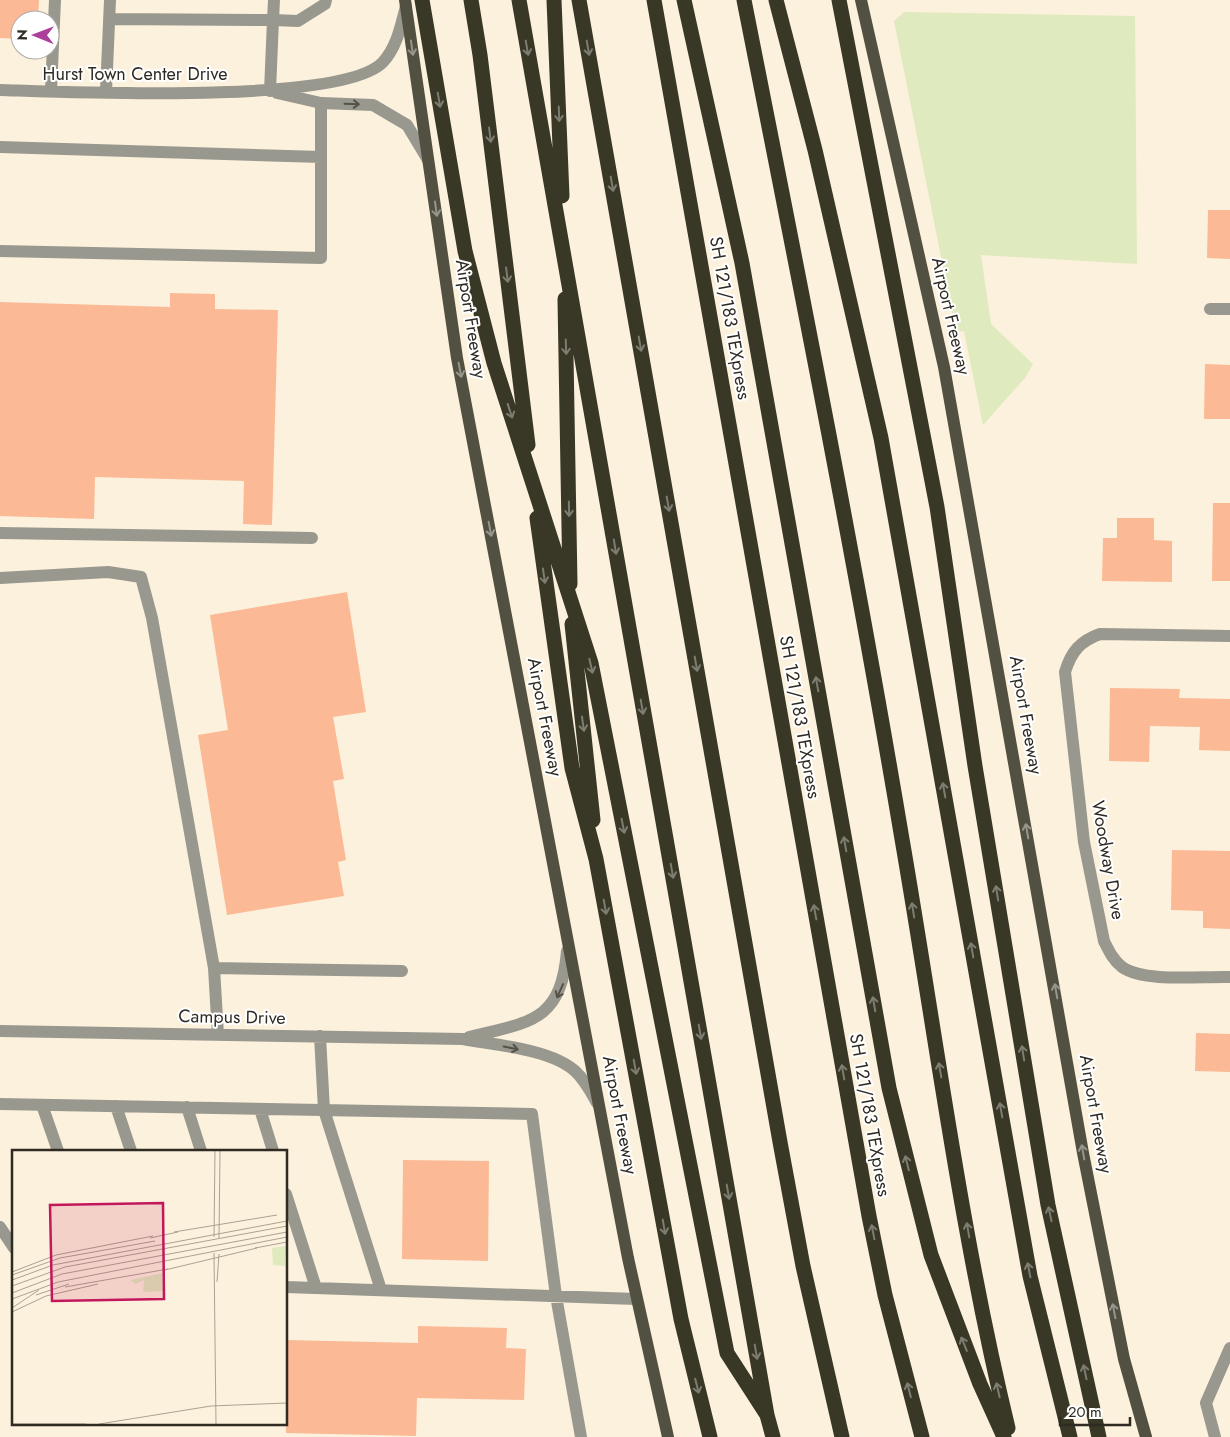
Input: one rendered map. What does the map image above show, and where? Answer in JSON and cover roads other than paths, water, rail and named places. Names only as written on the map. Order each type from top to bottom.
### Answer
[{"type":"highway","points":[[422,0],[465,251],[494,363],[591,663],[727,1353],[767,1415]]},
{"type":"highway","points":[[471,0],[552,634],[572,768],[596,859],[681,1319],[710,1437]]},
{"type":"highway","points":[[519,0],[772,1437]]},
{"type":"highway","points":[[554,0],[566,334],[570,597],[577,677],[589,764],[596,859]]},
{"type":"highway","points":[[579,0],[780,1142],[803,1266],[842,1437]]},
{"type":"highway","name":"SH 121/183 TEXpress","points":[[654,0],[869,1216],[885,1295],[922,1437]]},
{"type":"highway","points":[[684,0],[742,263],[889,1088],[918,1210],[955,1321],[1004,1437]]},
{"type":"highway","points":[[744,0],[800,285],[898,818],[932,1028],[989,1352],[1010,1437]]},
{"type":"highway","points":[[776,0],[817,160],[881,438],[1030,1276],[1070,1437]]},
{"type":"highway","points":[[839,0],[938,507],[976,766],[1048,1205],[1100,1437]]},
{"type":"main road","name":"Airport Freeway","points":[[861,0],[944,367],[1083,1153],[1124,1359],[1146,1437]]},
{"type":"main road","name":"Airport Freeway","points":[[406,3],[457,358],[636,1299],[668,1437]]},
{"type":"street","points":[[51,91],[55,0]]},
{"type":"street","points":[[106,92],[110,0]]},
{"type":"street","points":[[270,91],[274,0]]},
{"type":"street","points":[[109,19],[298,21],[325,4],[326,0]]},
{"type":"street","name":"Hurst Town Center Drive","points":[[0,90],[106,92],[270,91],[360,77],[383,62],[398,36],[406,3]]},
{"type":"street","name":"Hurst Town Center Drive","points":[[270,91],[321,103],[373,105],[407,125],[429,162]]},
{"type":"street","points":[[0,251],[321,258],[321,103]]},
{"type":"street","points":[[0,147],[321,157]]},
{"type":"street","points":[[1210,309],[1230,309]]},
{"type":"street","points":[[0,533],[312,538]]},
{"type":"street","points":[[0,578],[108,572],[141,577],[152,618],[214,968],[218,1035]]},
{"type":"street","name":"Woodway Drive","points":[[1230,636],[1100,634],[1087,639],[1076,647],[1067,665],[1066,685],[1084,842],[1104,941],[1111,955],[1122,966],[1136,974],[1152,976],[1230,976]]},
{"type":"street","name":"Campus Drive","points":[[463,1039],[532,1019],[549,1007],[562,986],[568,943]]},
{"type":"street","points":[[214,968],[402,971]]},
{"type":"street","name":"Campus Drive","points":[[0,1031],[463,1039],[521,1050],[559,1060],[575,1070],[587,1085],[600,1110]]},
{"type":"street","points":[[320,1036],[324,1110],[381,1290]]},
{"type":"street","points":[[0,1104],[532,1114],[556,1296],[581,1437]]},
{"type":"street","points":[[42,1105],[58,1150]]},
{"type":"street","points":[[116,1106],[130,1150]]},
{"type":"street","points":[[187,1107],[201,1150]]},
{"type":"street","points":[[260,1109],[273,1150]]},
{"type":"street","points":[[288,1200],[316,1288]]},
{"type":"street","points":[[0,1227],[12,1245]]},
{"type":"street","points":[[288,1287],[636,1299]]},
{"type":"street","points":[[1215,1437],[1206,1403],[1230,1348]]}]
